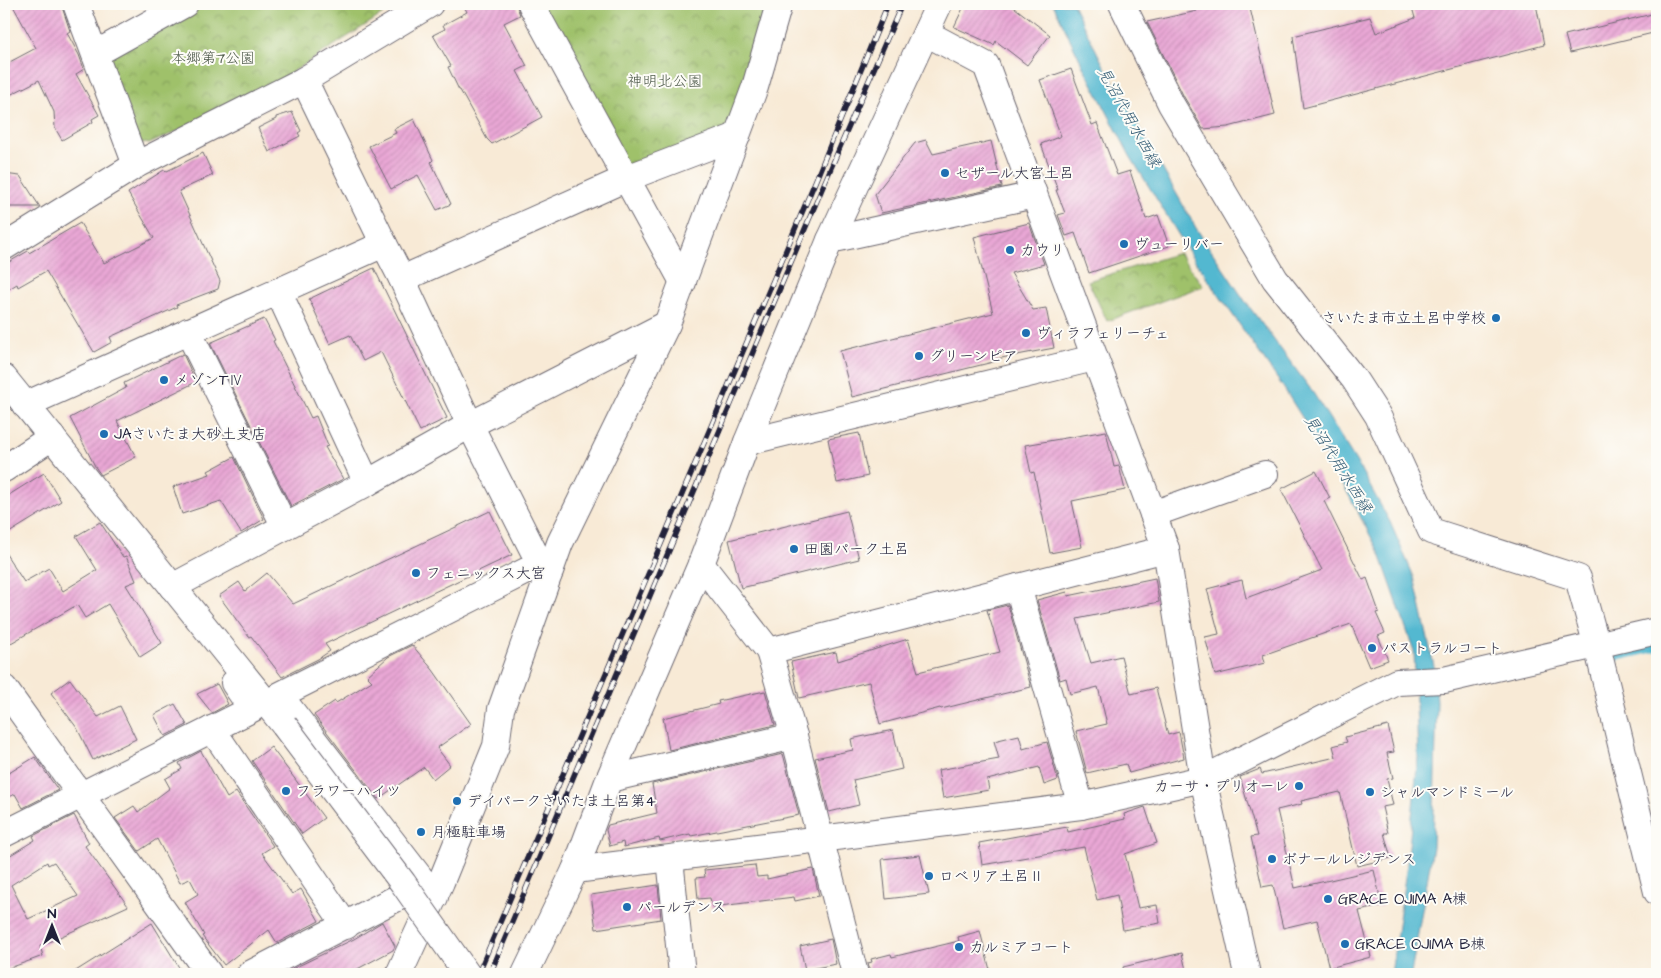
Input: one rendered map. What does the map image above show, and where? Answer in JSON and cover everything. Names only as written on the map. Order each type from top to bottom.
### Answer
[{"type":"street","points":[[76,4],[136,165]]},
{"type":"street","points":[[95,54],[185,4]]},
{"type":"street","points":[[4,247],[136,165],[304,80],[402,10],[430,4]]},
{"type":"street","points":[[531,4],[683,282]]},
{"type":"street","points":[[399,974],[434,897],[496,746],[501,709],[545,569],[560,543],[667,324],[755,87],[779,4]]},
{"type":"street","points":[[525,974],[576,870],[609,779],[701,564],[830,240],[940,4]]},
{"type":"street","points":[[1122,4],[1172,104],[1275,278],[1354,379],[1378,416],[1431,531],[1578,578],[1597,646],[1657,892]]},
{"type":"street","points":[[926,33],[986,66],[1166,549],[1203,779],[1247,974]]},
{"type":"street","points":[[304,80],[402,279],[470,426],[545,569]]},
{"type":"street","points":[[402,279],[627,178],[737,136]]},
{"type":"street","points":[[830,240],[1034,195]]},
{"type":"street","points":[[25,405],[384,244]]},
{"type":"street","points":[[278,291],[367,483]]},
{"type":"street","points":[[172,587],[470,426],[667,324]]},
{"type":"street","points":[[188,331],[285,527]]},
{"type":"street","points":[[748,442],[1094,358]]},
{"type":"street","points":[[4,378],[284,725],[404,883],[467,974]]},
{"type":"street","points":[[4,469],[52,437]]},
{"type":"street","points":[[1153,514],[1265,474]]},
{"type":"street","points":[[769,651],[1166,549]]},
{"type":"street","points":[[701,564],[769,651],[794,736],[855,974]]},
{"type":"street","points":[[280,695],[545,569]]},
{"type":"street","points":[[1018,586],[1080,806]]},
{"type":"street","points":[[576,870],[1080,806],[1203,779],[1397,682],[1444,680],[1657,631]]},
{"type":"street","points":[[208,632],[246,652],[434,897]]},
{"type":"street","points":[[4,834],[252,709],[217,660],[208,632]]},
{"type":"street","points":[[4,688],[209,974]]},
{"type":"street","points":[[212,730],[346,926]]},
{"type":"street","points":[[609,779],[794,736]]},
{"type":"street","points":[[670,859],[682,974]]},
{"type":"street","points":[[250,974],[397,898]]},
{"type":"green space","name":"本郷第7公園","points":[[204,4],[385,4],[383,14],[255,96],[149,144],[138,142],[106,56]]},
{"type":"green space","name":"神明北公園","points":[[531,4],[779,4],[737,136],[627,178]]},
{"type":"green space","points":[[1179,253],[1203,286],[1107,321],[1088,281]]},
{"type":"water","name":"見沼代用水西縁","points":[[1053,4],[1073,4],[1102,62],[1196,228],[1245,301],[1312,391],[1356,461],[1390,522],[1414,577],[1434,666],[1437,701],[1433,847],[1411,974],[1391,974],[1408,856],[1418,757],[1414,651],[1380,554],[1337,473],[1283,387],[1191,255],[1130,156]]},
{"type":"building","points":[[12,4],[61,4],[70,31],[67,33],[84,69],[76,74],[99,115],[92,119],[93,122],[62,140],[55,128],[54,112],[39,80],[4,98],[4,65],[36,48]]},
{"type":"building","points":[[463,4],[516,4],[520,15],[504,23],[527,66],[517,71],[542,117],[492,144],[487,139],[459,90],[448,67],[451,66],[433,35],[445,29],[443,25],[467,12]]},
{"type":"building","points":[[965,4],[1010,4],[1050,35],[1027,65],[996,41],[994,45],[954,27]]},
{"type":"building","points":[[1195,4],[1249,4],[1275,115],[1228,127],[1203,129],[1184,97],[1147,22],[1197,11]]},
{"type":"building","points":[[1411,4],[1459,4],[1460,8],[1477,4],[1536,4],[1544,45],[1303,108],[1293,36],[1370,17],[1376,33],[1415,18]]},
{"type":"building","points":[[1652,14],[1657,32],[1570,53],[1565,35]]},
{"type":"building","points":[[1071,69],[1092,125],[1097,123],[1117,175],[1130,171],[1146,219],[1158,215],[1169,246],[1089,273],[1075,233],[1066,236],[1058,215],[1065,213],[1041,144],[1061,136],[1040,80]]},
{"type":"building","points":[[292,112],[301,131],[298,133],[300,136],[269,152],[258,128],[276,119],[276,117]]},
{"type":"building","points":[[414,119],[433,160],[431,162],[451,204],[437,210],[418,175],[391,189],[369,146],[396,133],[394,129]]},
{"type":"building","name":"セザール大宮土呂","points":[[926,140],[933,154],[991,141],[1002,187],[881,213],[875,194],[915,143]]},
{"type":"building","points":[[203,153],[213,175],[179,191],[220,281],[218,289],[176,305],[177,307],[110,337],[112,342],[94,352],[46,271],[18,287],[17,284],[4,292],[4,265],[28,251],[29,253],[80,223],[104,263],[154,238],[128,193],[164,170],[167,171]]},
{"type":"building","points":[[4,174],[20,176],[40,207],[4,207]]},
{"type":"building","points":[[1029,223],[1044,264],[1011,273],[1033,310],[1046,308],[1054,348],[996,359],[997,361],[852,397],[840,351],[993,313],[974,237]]},
{"type":"building","points":[[374,268],[447,418],[420,431],[381,352],[363,361],[350,335],[330,344],[309,299]]},
{"type":"building","points":[[264,319],[311,418],[316,416],[328,446],[325,447],[343,479],[291,506],[210,343]]},
{"type":"building","points":[[183,354],[196,382],[117,421],[136,457],[101,475],[70,418],[126,388],[124,383]]},
{"type":"building","points":[[1106,431],[1114,467],[1119,466],[1125,490],[1072,501],[1082,547],[1050,553],[1034,472],[1031,473],[1025,445]]},
{"type":"building","points":[[859,433],[868,476],[837,483],[828,439]]},
{"type":"building","points":[[234,457],[264,519],[241,533],[221,501],[182,514],[173,487],[210,474],[208,471]]},
{"type":"building","points":[[1316,471],[1330,498],[1324,501],[1363,580],[1367,578],[1379,612],[1376,613],[1385,633],[1378,636],[1388,660],[1369,667],[1351,624],[1263,655],[1265,663],[1215,675],[1205,637],[1219,634],[1207,589],[1242,580],[1246,598],[1322,570],[1281,489]]},
{"type":"building","points":[[44,473],[61,501],[4,536],[4,498]]},
{"type":"building","points":[[490,511],[512,555],[325,644],[330,651],[282,677],[219,596],[239,582],[245,591],[267,573],[293,604]]},
{"type":"building","name":"田園パーク土呂","points":[[847,511],[859,559],[741,588],[729,540]]},
{"type":"building","points":[[100,522],[123,557],[126,556],[136,581],[126,585],[162,643],[140,657],[108,604],[85,618],[77,605],[4,647],[4,551],[24,582],[49,568],[63,591],[97,570],[76,536]]},
{"type":"building","points":[[1155,578],[1159,602],[1077,619],[1091,663],[1121,656],[1131,694],[1156,688],[1168,735],[1179,732],[1184,758],[1129,773],[1126,764],[1087,773],[1076,731],[1107,724],[1098,687],[1070,694],[1066,678],[1060,680],[1037,600],[1067,592],[1068,596]]},
{"type":"building","points":[[1008,605],[1031,687],[880,724],[869,682],[799,698],[791,662],[836,652],[838,661],[908,639],[918,672],[1000,652],[987,610]]},
{"type":"building","points":[[412,645],[433,670],[471,724],[437,748],[450,765],[433,779],[424,767],[378,799],[314,715],[372,681],[367,676],[388,657]]},
{"type":"building","points":[[70,679],[98,717],[120,706],[136,739],[93,760],[77,728],[51,693]]},
{"type":"building","points":[[217,684],[228,704],[212,713],[197,694]]},
{"type":"building","points":[[765,691],[775,725],[669,750],[663,718],[719,704],[718,701]]},
{"type":"building","points":[[175,704],[187,725],[165,736],[154,715]]},
{"type":"building","points":[[1388,726],[1394,752],[1387,753],[1393,778],[1387,779],[1393,805],[1382,807],[1388,833],[1384,833],[1391,858],[1357,866],[1340,792],[1301,801],[1302,804],[1277,810],[1295,888],[1374,870],[1382,906],[1359,911],[1371,957],[1329,968],[1317,920],[1283,928],[1273,885],[1262,887],[1251,837],[1257,836],[1240,777],[1260,769],[1262,774],[1336,757],[1333,746],[1347,742],[1345,737]]},
{"type":"building","points":[[893,730],[902,769],[853,780],[859,805],[829,812],[815,758],[853,750],[851,739]]},
{"type":"building","points":[[1019,735],[1023,749],[1047,742],[1058,780],[1044,785],[1039,767],[987,780],[989,790],[943,798],[938,770],[999,759],[994,741]]},
{"type":"building","name":"フラワーハイツ","points":[[271,747],[324,818],[302,834],[252,761]]},
{"type":"building","points":[[201,751],[227,798],[236,792],[273,846],[262,853],[292,894],[301,889],[319,921],[277,943],[269,930],[224,965],[202,936],[204,935],[185,902],[198,894],[190,879],[180,883],[157,839],[139,851],[115,818],[134,806],[138,812],[170,788],[165,779],[182,769],[179,763]]},
{"type":"building","points":[[783,754],[799,815],[691,836],[690,834],[660,841],[659,838],[624,847],[623,842],[610,846],[606,830],[608,825],[657,813],[652,784]]},
{"type":"building","points":[[35,757],[58,790],[23,808],[15,794],[4,800],[4,776]]},
{"type":"building","points":[[1145,807],[1157,843],[1125,854],[1138,908],[1157,905],[1160,923],[1123,930],[1117,895],[1097,900],[1084,847],[982,865],[979,843],[1067,827],[1068,832],[1125,819],[1124,814]]},
{"type":"building","points":[[74,815],[89,843],[85,846],[128,906],[40,946],[43,956],[4,970],[4,859],[35,840],[33,836]],"holes":[[[47,862],[48,865],[54,862],[78,896],[28,919],[11,885]]]},
{"type":"building","points":[[920,855],[929,894],[886,899],[882,859]]},
{"type":"building","points":[[755,865],[757,877],[767,876],[767,879],[813,869],[819,896],[795,901],[794,897],[712,907],[710,898],[698,899],[696,878],[705,877],[704,870]]},
{"type":"building","name":"パールデンス","points":[[658,885],[661,919],[596,929],[591,895]]},
{"type":"building","points":[[382,922],[395,946],[393,950],[348,974],[294,974],[292,969],[354,939]]},
{"type":"building","points":[[152,923],[183,974],[71,974]]},
{"type":"building","name":"カルミアコート","points":[[980,931],[991,974],[870,974],[868,963],[872,962],[871,959],[891,954],[892,957],[959,941],[958,937]]},
{"type":"building","points":[[831,939],[836,964],[805,970],[800,946]]},
{"type":"building","points":[[1182,953],[1187,974],[1124,974],[1123,967]]},
{"type":"waterway","points":[[1618,657],[1657,648]]},
{"type":"railway","points":[[478,974],[815,182],[888,4]]},
{"type":"railway","points":[[490,974],[902,4]]},
{"type":"place","name":"セザール大宮土呂","points":[[945,173]]},
{"type":"place","name":"ヴューリバー","points":[[1124,244]]},
{"type":"place","name":"カウリ","points":[[1010,250]]},
{"type":"place","name":"さいたま市立土呂中学校","points":[[1496,318]]},
{"type":"place","name":"ヴィラフェリーチェ","points":[[1026,333]]},
{"type":"place","name":"グリーンピア","points":[[919,356]]},
{"type":"place","name":"メゾンTⅣ","points":[[164,380]]},
{"type":"place","name":"JAさいたま大砂土支店","points":[[104,434]]},
{"type":"place","name":"田園パーク土呂","points":[[794,549]]},
{"type":"place","name":"フェニックス大宮","points":[[416,573]]},
{"type":"place","name":"パストラルコート","points":[[1372,648]]},
{"type":"place","name":"カーサ・プリオーレ","points":[[1299,786]]},
{"type":"place","name":"フラワーハイツ","points":[[286,791]]},
{"type":"place","name":"シャルマンドミール","points":[[1370,792]]},
{"type":"place","name":"デイパークさいたま土呂第4","points":[[457,801]]},
{"type":"place","name":"月極駐車場","points":[[421,832]]},
{"type":"place","name":"ボナールレジデンス","points":[[1272,859]]},
{"type":"place","name":"ロベリア土呂Ⅱ","points":[[929,876]]},
{"type":"place","name":"GRACE OJIMA A棟","points":[[1328,899]]},
{"type":"place","name":"パールデンス","points":[[627,907]]},
{"type":"place","name":"GRACE OJIMA B棟","points":[[1345,944]]},
{"type":"place","name":"カルミアコート","points":[[959,947]]}]
